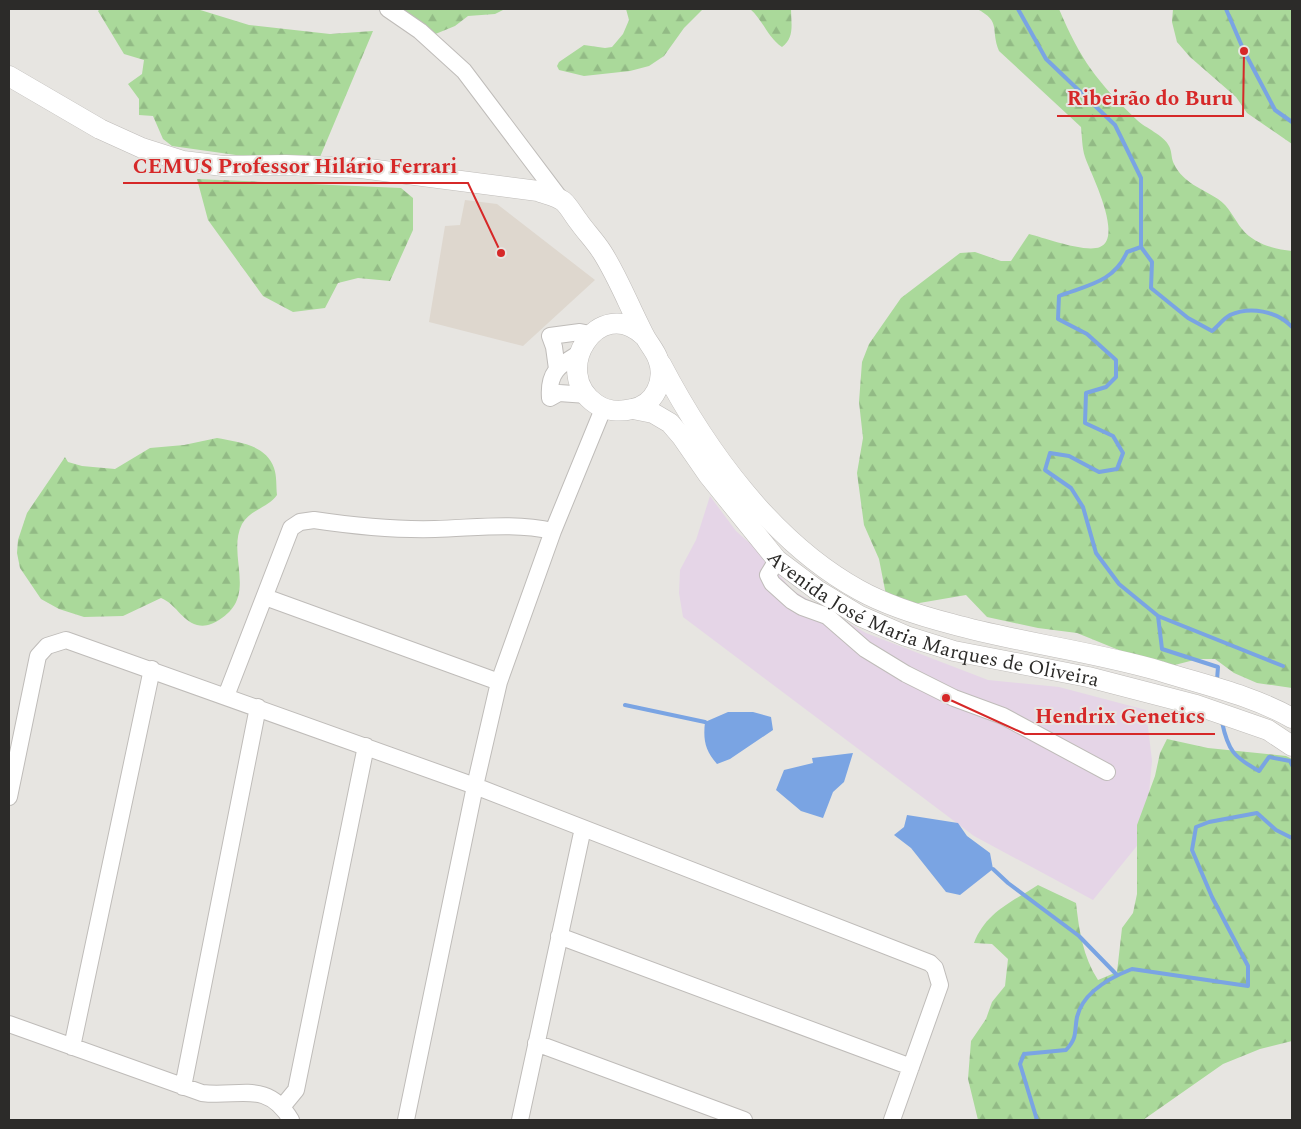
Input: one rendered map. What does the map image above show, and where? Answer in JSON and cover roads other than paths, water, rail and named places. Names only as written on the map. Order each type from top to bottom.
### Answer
[{"type":"main road","points":[[9,76],[100,129],[142,148],[183,161],[223,166],[286,165],[361,168],[538,191],[562,201],[602,252],[613,273],[644,336],[659,360],[659,388],[650,401],[633,409],[603,409],[587,395],[579,380],[578,354],[611,312],[615,301],[613,273]]},
{"type":"main road","points":[[594,332],[624,324],[634,327],[644,336]]},
{"type":"main road","name":"Avenida José Maria Marques de Oliveira","points":[[659,360],[694,421],[726,468],[758,508],[818,564],[860,591],[952,624],[1122,660],[1216,688],[1279,710],[1292,718]]},
{"type":"main road","name":"Avenida José Maria Marques de Oliveira","points":[[633,409],[653,413],[677,430],[709,476],[777,560],[838,604],[906,636],[954,651],[1088,677],[1219,714],[1268,730],[1292,746]]},
{"type":"street","points":[[388,9],[420,31],[464,71],[562,201]]},
{"type":"street","points":[[557,369],[554,347],[550,336],[594,332]]},
{"type":"street","points":[[578,354],[557,369],[550,378],[550,398],[559,393],[587,395]]},
{"type":"street","points":[[406,1120],[475,786],[499,682],[553,531],[603,409]]},
{"type":"street","points":[[226,696],[292,528],[305,520],[403,529],[470,528],[506,525],[553,531]]},
{"type":"street","points":[[777,560],[768,575],[772,583],[802,607],[827,616],[866,649],[914,678],[954,698],[1003,716],[1107,772]]},
{"type":"street","points":[[265,597],[499,682]]},
{"type":"street","points":[[9,797],[38,656],[46,646],[59,640],[73,641],[366,746],[475,786],[930,963],[935,968],[940,985],[892,1120]]},
{"type":"street","points":[[72,1047],[152,669]]},
{"type":"street","points":[[183,1087],[258,707]]},
{"type":"street","points":[[9,1024],[183,1087],[210,1094],[251,1092],[268,1097],[287,1114],[296,1090],[366,746]]},
{"type":"street","points":[[520,1120],[583,828]]},
{"type":"street","points":[[559,936],[911,1067]]},
{"type":"street","points":[[536,1043],[744,1120]]},
{"type":"water","points":[[728,712],[753,712],[771,717],[773,730],[730,759],[717,764],[706,744],[704,734],[705,722]]},
{"type":"water","points":[[853,753],[844,782],[833,792],[823,818],[801,811],[776,790],[784,770],[813,763],[812,758]]},
{"type":"water","points":[[907,815],[958,823],[967,836],[990,853],[993,869],[960,895],[946,892],[911,848],[894,835],[904,827]]},
{"type":"waterway","points":[[1018,9],[1046,59],[1115,125],[1141,178],[1141,247]]},
{"type":"waterway","points":[[1226,9],[1244,51],[1275,110],[1292,122]]},
{"type":"waterway","points":[[1217,680],[1218,667],[1162,649],[1158,616],[1119,584],[1096,553],[1083,507],[1071,488],[1045,470],[1050,453],[1069,456],[1099,472],[1117,469],[1123,453],[1113,436],[1085,423],[1086,393],[1106,387],[1116,377],[1116,360],[1087,334],[1058,319],[1059,296],[1099,281],[1115,270],[1127,252],[1141,247],[1152,262],[1151,288],[1188,318],[1212,331],[1230,315],[1246,311],[1271,314],[1279,317],[1292,327]]},
{"type":"waterway","points":[[1158,616],[1283,666]]},
{"type":"waterway","points":[[625,705],[705,722]]},
{"type":"waterway","points":[[1222,722],[1227,740],[1233,752],[1250,766],[1259,771],[1269,757],[1290,761],[1292,765]]},
{"type":"waterway","points":[[1037,1120],[1020,1064],[1024,1054],[1066,1050],[1074,1038],[1080,1008],[1098,987],[1132,969],[1248,986],[1248,966],[1212,897],[1192,850],[1196,827],[1209,822],[1257,813],[1276,830],[1292,838]]},
{"type":"waterway","points":[[993,869],[1008,883],[1079,936],[1117,975]]},
{"type":"place","name":"Ribeirão do Buru","points":[[1244,51]]},
{"type":"place","name":"CEMUS Professor Hilário Ferrari","points":[[501,253]]},
{"type":"place","name":"Hendrix Genetics","points":[[946,698]]}]
